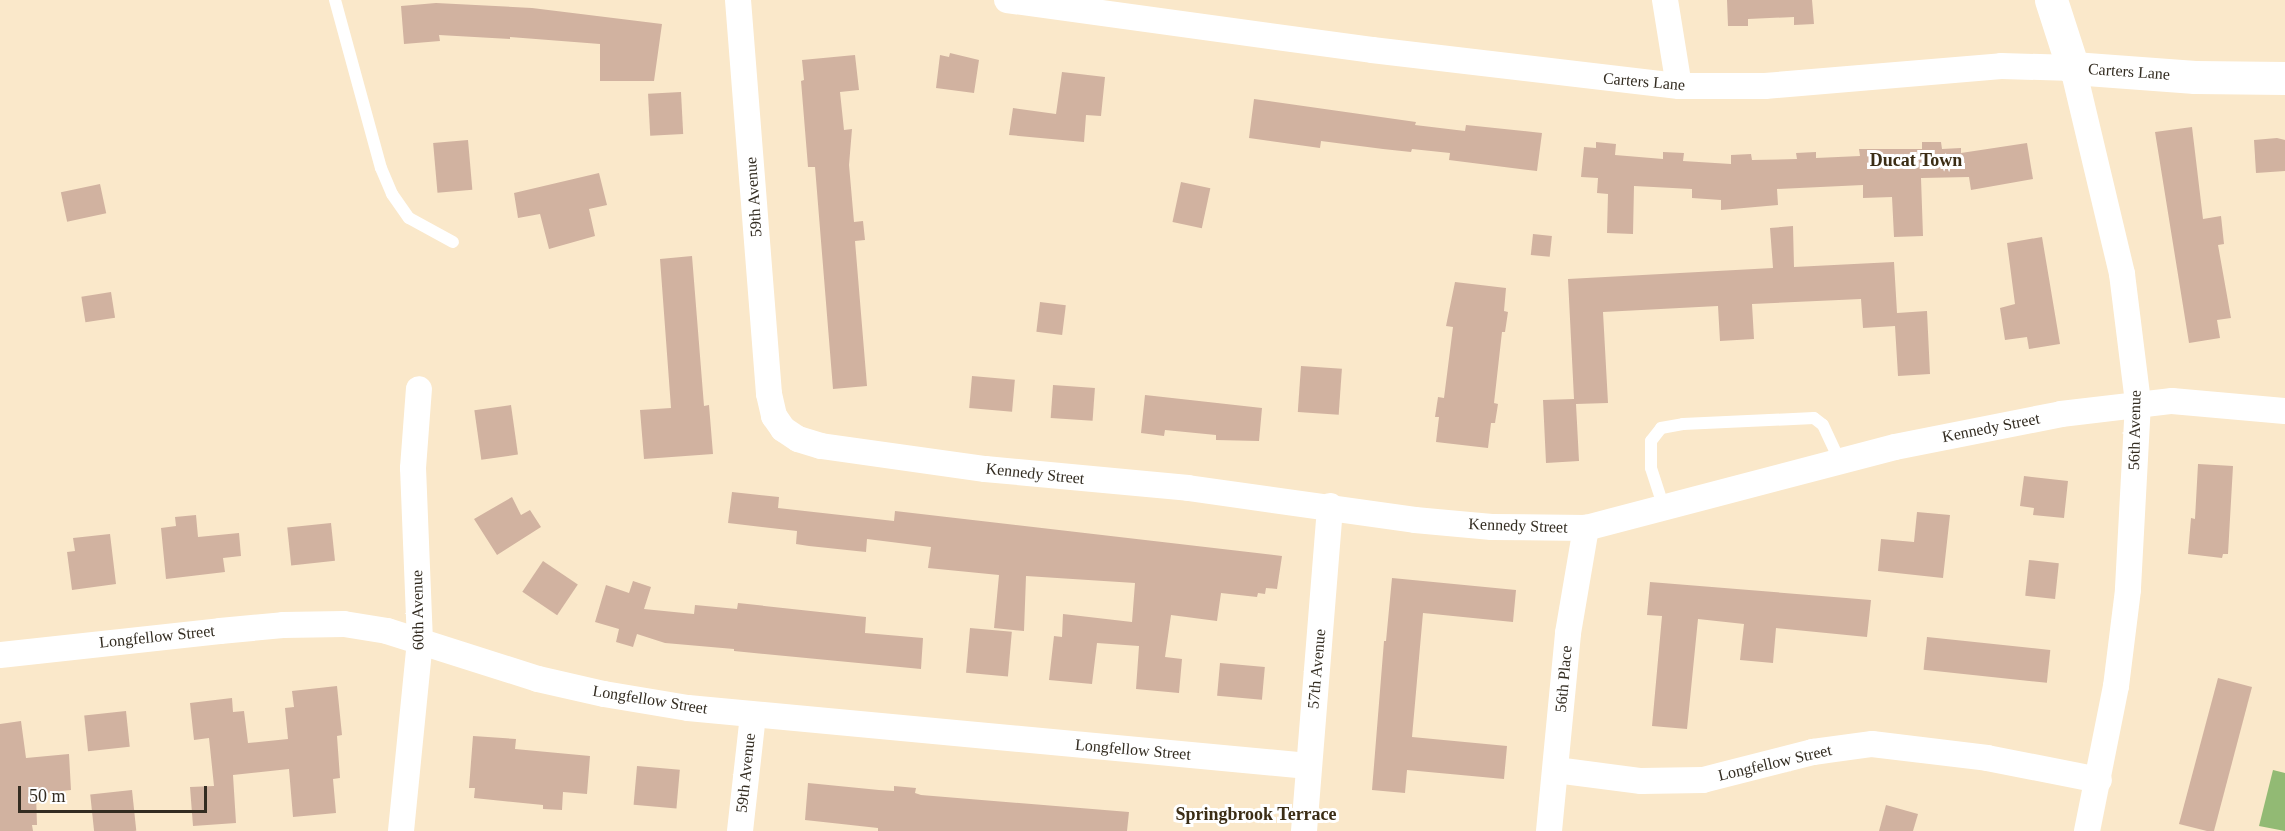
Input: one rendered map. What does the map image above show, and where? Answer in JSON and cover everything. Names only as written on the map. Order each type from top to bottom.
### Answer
[{"type":"street","name":"59th Avenue","points":[[738,0],[769,394]]},
{"type":"street","name":"Carters Lane","points":[[1007,0],[1104,6],[1383,51],[1679,86],[1765,86],[2001,66],[2073,68],[2195,77],[2285,78]]},
{"type":"street","points":[[1665,0],[1679,86]]},
{"type":"street","name":"56th Avenue","points":[[2051,0],[2073,68],[2122,274],[2138,403],[2128,590],[2116,686],[2087,831]]},
{"type":"street","name":"60th Avenue","points":[[401,831],[420,642],[413,468],[419,389]]},
{"type":"street","name":"Kennedy Street","points":[[769,394],[774,416],[783,429],[798,439],[821,446],[986,469],[1188,488],[1330,506],[1415,520],[1492,527],[1586,528],[1839,460],[2061,414],[2138,403],[2200,402],[2285,411]]},
{"type":"street","name":"57th Avenue","points":[[1304,831],[1330,506]]},
{"type":"street","name":"56th Place","points":[[1549,831],[1568,633],[1586,528]]},
{"type":"street","name":"Longfellow Street","points":[[0,655],[283,625],[344,624],[387,631],[538,679],[604,694],[753,715],[1308,766]]},
{"type":"street","name":"59th Avenue","points":[[740,831],[753,715]]},
{"type":"street","name":"Longfellow Street","points":[[1556,770],[1641,781],[1703,780],[1813,752],[1872,744],[1987,758],[2099,780]]},
{"type":"lane","points":[[335,0],[362,89],[381,168],[392,194],[409,218],[453,242]]},
{"type":"lane","points":[[1664,508],[1651,468],[1651,441],[1661,428],[1683,424],[1814,418],[1824,425],[1839,460]]},
{"type":"shaded area","points":[[2273,770],[2285,773],[2285,831],[2259,826]]},
{"type":"building","points":[[1727,0],[1812,0],[1814,24],[1794,25],[1794,17],[1748,19],[1748,26],[1728,26]]},
{"type":"building","points":[[436,3],[532,8],[662,24],[654,81],[600,81],[600,44],[510,37],[510,39],[439,35],[440,41],[404,44],[401,6]]},
{"type":"building","points":[[950,53],[979,60],[974,93],[936,88],[940,55],[949,57]]},
{"type":"building","points":[[855,55],[859,90],[840,92],[844,130],[852,129],[849,165],[854,222],[863,221],[865,240],[855,241],[867,386],[833,389],[815,167],[808,167],[801,81],[804,80],[802,60]]},
{"type":"building","points":[[1062,72],[1105,77],[1101,116],[1086,115],[1084,142],[1009,135],[1013,108],[1056,114]]},
{"type":"building","points":[[681,92],[683,134],[650,136],[648,94]]},
{"type":"building","points":[[1254,99],[1465,131],[1466,125],[1542,133],[1537,171],[1449,160],[1450,153],[1412,149],[1411,152],[1321,141],[1320,148],[1249,138]]},
{"type":"building","points":[[2192,127],[2203,219],[2221,216],[2224,244],[2218,245],[2231,318],[2217,320],[2220,338],[2189,343],[2155,132]]},
{"type":"building","points":[[2277,138],[2285,140],[2285,171],[2256,173],[2254,140]]},
{"type":"building","points":[[468,140],[472,190],[437,193],[433,143]]},
{"type":"building","points":[[1596,142],[1616,144],[1615,155],[1663,159],[1663,152],[1684,153],[1683,161],[1731,164],[1731,155],[1751,154],[1752,160],[1797,159],[1796,153],[1816,152],[1816,158],[1860,156],[1859,149],[1922,149],[1922,142],[1941,142],[1942,149],[1961,148],[1961,153],[2027,143],[2033,179],[1971,190],[1969,177],[1921,178],[1923,236],[1894,237],[1892,197],[1863,198],[1863,185],[1777,189],[1778,205],[1721,210],[1721,200],[1692,198],[1692,189],[1634,186],[1633,234],[1607,233],[1608,194],[1597,193],[1598,178],[1581,177],[1584,147],[1596,148]]},
{"type":"building","points":[[599,173],[607,205],[589,209],[595,236],[549,249],[540,214],[518,218],[514,193]]},
{"type":"building","points":[[1181,182],[1210,188],[1202,228],[1172,222]]},
{"type":"building","points":[[100,184],[106,213],[67,222],[61,192]]},
{"type":"building","points":[[1793,226],[1794,267],[1894,262],[1897,313],[1927,311],[1930,374],[1898,376],[1895,326],[1863,328],[1861,299],[1752,304],[1754,339],[1720,341],[1718,306],[1603,312],[1608,403],[1576,404],[1579,461],[1546,463],[1543,400],[1574,399],[1568,279],[1773,268],[1770,228]]},
{"type":"building","points":[[1533,234],[1552,236],[1550,257],[1531,255]]},
{"type":"building","points":[[2042,237],[2060,344],[2029,349],[2027,337],[2005,340],[2000,308],[2015,304],[2007,243]]},
{"type":"building","points":[[692,256],[704,406],[709,405],[713,454],[644,459],[640,410],[671,408],[660,259]]},
{"type":"building","points":[[1455,282],[1506,288],[1504,311],[1508,312],[1505,332],[1502,332],[1494,403],[1498,404],[1495,423],[1491,423],[1488,448],[1436,442],[1439,417],[1435,417],[1438,397],[1444,398],[1453,327],[1446,326]]},
{"type":"building","points":[[111,292],[115,318],[85,322],[81,297]]},
{"type":"building","points":[[1040,302],[1066,305],[1062,335],[1036,332]]},
{"type":"building","points":[[1301,366],[1342,369],[1339,415],[1298,412]]},
{"type":"building","points":[[972,376],[1015,380],[1012,412],[969,408]]},
{"type":"building","points":[[1053,385],[1095,388],[1093,421],[1051,418]]},
{"type":"building","points":[[1145,395],[1262,408],[1259,441],[1216,440],[1216,435],[1165,430],[1164,436],[1141,433]]},
{"type":"building","points":[[511,405],[518,455],[481,460],[474,410]]},
{"type":"building","points":[[2198,464],[2233,466],[2228,554],[2223,554],[2222,558],[2188,554],[2191,518],[2195,519]]},
{"type":"building","points":[[2024,476],[2068,481],[2064,518],[2033,515],[2034,508],[2020,506]]},
{"type":"building","points":[[732,492],[779,497],[778,508],[894,521],[895,511],[1282,556],[1277,589],[1266,588],[1265,594],[1258,593],[1257,597],[1221,593],[1217,621],[1171,615],[1165,657],[1182,659],[1179,693],[1136,689],[1139,646],[1097,643],[1092,684],[1049,680],[1054,636],[1062,637],[1063,614],[1132,622],[1135,583],[1026,576],[1024,631],[994,628],[999,575],[928,568],[931,547],[867,539],[866,552],[809,546],[796,544],[797,531],[728,523]]},
{"type":"building","points":[[512,497],[521,515],[530,510],[541,527],[497,555],[474,519]]},
{"type":"building","points":[[1917,512],[1950,515],[1943,578],[1878,571],[1881,539],[1914,542]]},
{"type":"building","points":[[196,515],[198,537],[239,533],[241,556],[223,558],[225,572],[166,579],[161,528],[176,526],[175,517]]},
{"type":"building","points":[[331,523],[335,561],[291,565],[287,528]]},
{"type":"building","points":[[110,534],[116,584],[72,590],[67,552],[75,551],[73,538]]},
{"type":"building","points":[[2029,560],[2059,563],[2055,599],[2025,596]]},
{"type":"building","points":[[543,561],[578,584],[557,615],[522,592]]},
{"type":"building","points":[[1392,578],[1516,590],[1513,622],[1423,613],[1412,737],[1507,746],[1504,779],[1407,770],[1405,793],[1372,790],[1384,641],[1386,641]]},
{"type":"building","points":[[633,581],[651,587],[644,609],[694,614],[695,605],[737,609],[738,603],[866,617],[865,633],[923,638],[921,669],[665,643],[637,634],[633,647],[616,642],[619,629],[595,622],[606,585],[629,593]]},
{"type":"building","points":[[1650,582],[1871,600],[1867,637],[1776,628],[1773,663],[1740,660],[1744,624],[1698,619],[1687,729],[1652,726],[1662,616],[1647,615]]},
{"type":"building","points":[[970,628],[1012,632],[1008,676],[966,673]]},
{"type":"building","points":[[1927,637],[2050,650],[2047,683],[1924,670]]},
{"type":"building","points":[[1220,663],[1265,667],[1262,700],[1217,696]]},
{"type":"building","points":[[2218,678],[2252,687],[2214,831],[2207,831],[2179,824]]},
{"type":"building","points":[[337,686],[342,735],[337,736],[340,778],[333,779],[336,813],[293,817],[289,769],[233,775],[236,823],[193,826],[190,787],[214,786],[209,738],[194,740],[190,703],[232,698],[233,712],[244,711],[248,743],[288,739],[285,708],[294,707],[292,691]]},
{"type":"building","points":[[126,711],[130,747],[88,751],[84,715]]},
{"type":"building","points":[[21,721],[26,758],[69,754],[71,790],[36,794],[37,825],[32,825],[33,831],[0,831],[0,724]]},
{"type":"building","points":[[473,736],[516,739],[515,749],[590,756],[587,794],[563,792],[562,810],[543,809],[543,805],[474,798],[475,788],[469,788]]},
{"type":"building","points":[[637,766],[680,770],[676,809],[634,805]]},
{"type":"building","points":[[808,783],[894,791],[894,786],[916,788],[915,793],[921,795],[1129,812],[1127,831],[878,831],[878,828],[805,820]]},
{"type":"building","points":[[132,790],[136,831],[94,831],[90,794]]},
{"type":"building","points":[[1886,805],[1918,814],[1913,831],[1879,831]]},
{"type":"district","name":"Ducat Town","points":[[1916,160]]},
{"type":"district","name":"Springbrook Terrace","points":[[1256,814]]}]
